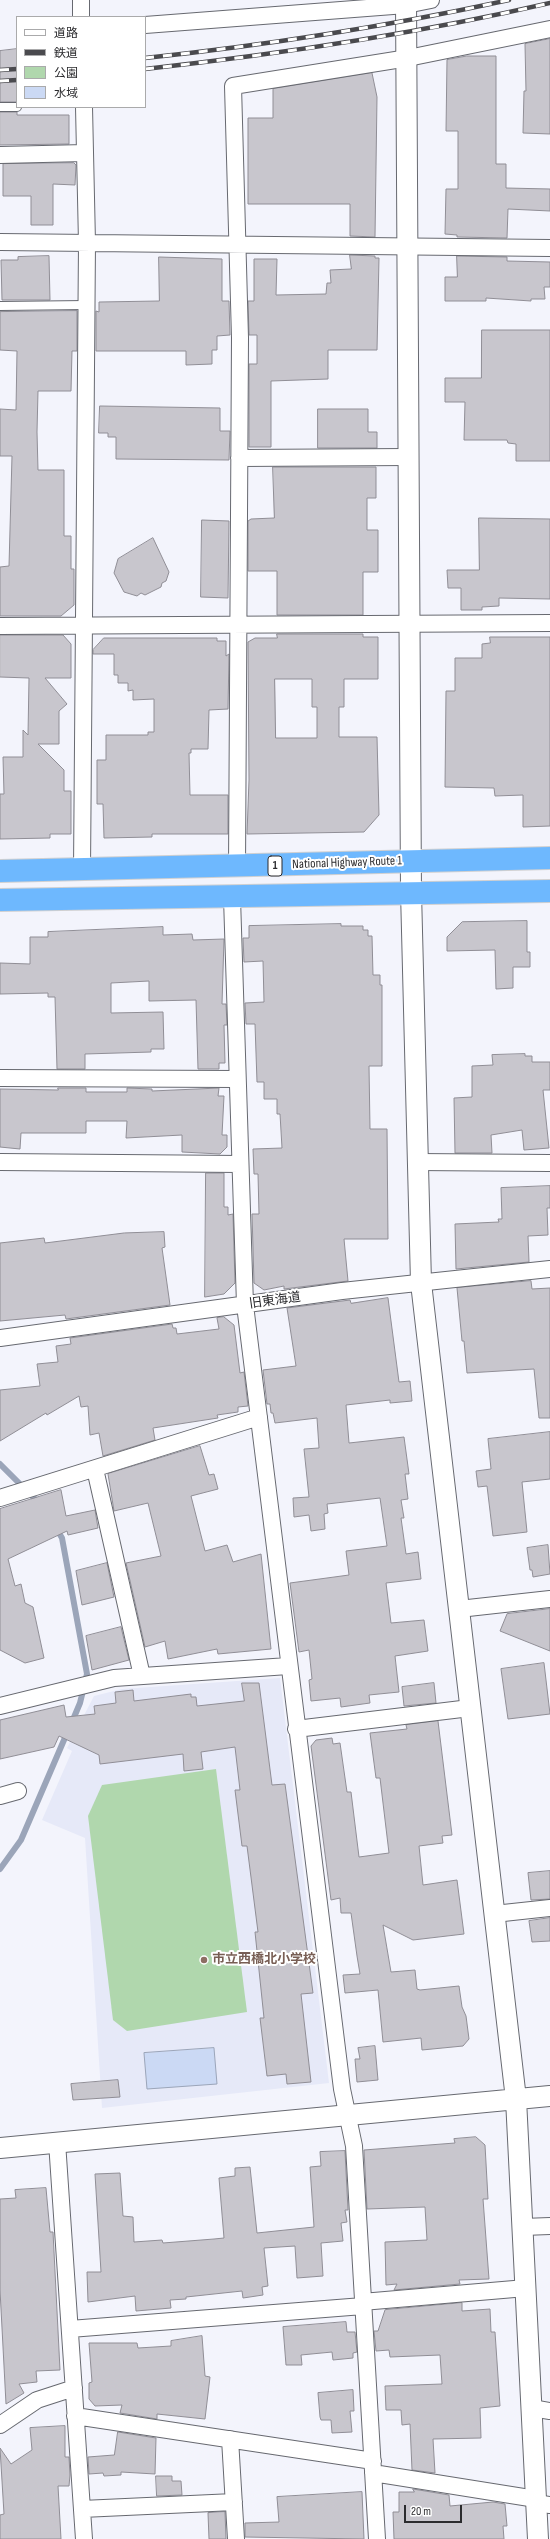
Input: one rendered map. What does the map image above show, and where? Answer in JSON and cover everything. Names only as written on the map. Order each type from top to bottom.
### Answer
[{"type":"highway","name":"National Highway Route 1","points":[[0,872],[550,858]]},
{"type":"highway","points":[[0,900],[232,898],[411,892],[550,891]]},
{"type":"street","points":[[81,0],[81,16]]},
{"type":"street","points":[[146,25],[431,0]]},
{"type":"street","points":[[406,2],[408,58],[408,623],[411,892],[416,1162],[421,1283],[516,2099],[526,2288],[541,2410],[541,2502],[538,2539]]},
{"type":"street","points":[[238,867],[240,458],[239,245],[233,86],[408,58],[550,29]]},
{"type":"street","points":[[82,869],[87,243],[84,108]]},
{"type":"street","points":[[0,155],[85,153]]},
{"type":"street","points":[[0,242],[550,248]]},
{"type":"street","points":[[240,458],[408,457]]},
{"type":"street","points":[[0,626],[550,623]]},
{"type":"street","points":[[232,898],[245,1305],[288,1666],[342,2088],[354,2146],[377,2539]]},
{"type":"street","points":[[0,1078],[237,1079]]},
{"type":"street","points":[[0,1162],[240,1164]]},
{"type":"street","points":[[416,1162],[550,1163]]},
{"type":"street","name":"旧東海道","points":[[0,1338],[245,1305],[421,1283],[550,1269]]},
{"type":"street","points":[[7,1496],[259,1417]]},
{"type":"street","points":[[95,1469],[142,1676]]},
{"type":"street","points":[[459,1609],[550,1599]]},
{"type":"street","points":[[0,1706],[99,1681],[142,1676],[288,1666]]},
{"type":"street","points":[[296,1729],[470,1708]]},
{"type":"street","points":[[0,1796],[18,1792]]},
{"type":"street","points":[[494,1914],[550,1908]]},
{"type":"street","points":[[0,2148],[550,2096]]},
{"type":"street","points":[[58,2142],[84,2539]]},
{"type":"street","points":[[523,2227],[550,2226]]},
{"type":"street","points":[[70,2329],[363,2304],[526,2288]]},
{"type":"street","points":[[0,2425],[36,2400],[74,2388]]},
{"type":"street","points":[[76,2416],[230,2439],[541,2502]]},
{"type":"street","points":[[230,2439],[236,2539]]},
{"type":"street","points":[[82,2509],[234,2502]]},
{"type":"lane","points":[[0,107],[16,107]]},
{"type":"lane","points":[[0,306],[86,305]]},
{"type":"shaded area","name":"市立西橋北小学校","points":[[280,1678],[329,2083],[102,2108],[85,1838],[42,1820],[72,1751],[67,1748],[94,1696],[122,1689]]},
{"type":"green space","points":[[216,1769],[247,2012],[127,2031],[113,2020],[88,1816],[102,1785]]},
{"type":"water","points":[[214,2048],[217,2084],[147,2089],[144,2053]]},
{"type":"building","points":[[550,39],[550,134],[523,133],[524,91],[526,91],[525,44]]},
{"type":"building","points":[[16,49],[16,102],[0,102],[0,51]]},
{"type":"building","points":[[467,56],[496,56],[496,164],[506,164],[506,188],[550,189],[550,211],[508,209],[507,238],[457,237],[457,235],[445,234],[446,189],[458,189],[458,131],[446,131],[447,60]]},
{"type":"building","points":[[372,73],[377,97],[375,237],[350,236],[350,204],[248,204],[248,118],[273,118],[273,89]]},
{"type":"building","points":[[0,112],[17,112],[17,115],[69,115],[69,144],[0,145]]},
{"type":"building","points":[[74,163],[76,165],[75,185],[53,184],[53,225],[31,225],[31,196],[3,196],[3,164]]},
{"type":"building","points":[[350,255],[375,256],[375,258],[379,258],[377,350],[328,350],[328,379],[271,381],[271,447],[249,447],[249,364],[257,364],[257,335],[249,335],[248,301],[254,301],[254,259],[277,259],[276,295],[326,294],[327,283],[331,283],[330,270],[351,269]]},
{"type":"building","points":[[49,256],[50,300],[2,300],[1,260],[18,260],[18,257]]},
{"type":"building","points":[[457,256],[507,257],[507,261],[550,262],[550,287],[544,287],[545,299],[531,299],[531,301],[486,298],[486,301],[445,301],[445,277],[457,277]]},
{"type":"building","points":[[159,257],[222,259],[222,301],[229,301],[230,335],[217,336],[217,350],[212,350],[212,364],[186,365],[186,351],[96,351],[96,311],[99,312],[99,302],[159,301]]},
{"type":"building","points":[[77,311],[77,351],[72,351],[71,391],[38,391],[37,432],[38,470],[64,470],[64,536],[71,536],[71,569],[74,569],[74,605],[61,616],[0,616],[0,567],[9,566],[12,456],[0,456],[0,409],[16,410],[17,351],[0,350],[0,312]]},
{"type":"building","points":[[482,330],[550,330],[550,461],[516,461],[516,444],[508,443],[507,440],[464,440],[465,402],[445,402],[445,378],[481,378]]},
{"type":"building","points":[[100,406],[220,408],[220,431],[230,431],[229,460],[116,459],[116,437],[108,437],[108,433],[99,433]]},
{"type":"building","points":[[318,409],[368,409],[368,432],[377,432],[377,448],[318,448]]},
{"type":"building","points":[[273,467],[376,467],[376,498],[367,498],[367,530],[378,530],[378,572],[363,572],[363,615],[277,615],[277,571],[248,571],[248,521],[251,519],[274,518]]},
{"type":"building","points":[[479,518],[550,519],[550,599],[499,598],[499,606],[482,607],[482,610],[461,610],[461,588],[448,588],[447,570],[479,570]]},
{"type":"building","points":[[202,520],[229,521],[228,598],[201,597]]},
{"type":"building","points":[[153,538],[169,572],[166,581],[162,583],[161,587],[145,595],[141,593],[137,596],[124,592],[114,573],[118,559]]},
{"type":"building","points":[[277,634],[363,634],[363,637],[378,637],[378,679],[344,679],[344,707],[339,707],[339,737],[377,737],[379,815],[364,832],[247,834],[249,780],[248,642],[255,638],[277,638]],"holes":[[[275,679],[312,679],[312,707],[317,707],[317,738],[276,738]]]},
{"type":"building","points":[[0,635],[63,635],[71,644],[71,678],[45,678],[67,704],[59,711],[59,744],[38,744],[64,770],[64,791],[71,791],[71,834],[50,834],[50,838],[0,839],[0,794],[4,794],[3,757],[23,757],[23,730],[28,735],[29,678],[0,677]]},
{"type":"building","points":[[490,637],[550,637],[550,826],[523,827],[523,795],[495,796],[494,788],[445,787],[446,691],[455,691],[455,658],[482,658],[482,644],[490,643]]},
{"type":"building","points":[[104,638],[217,638],[217,641],[226,641],[226,656],[229,654],[228,709],[209,710],[208,749],[191,749],[191,753],[189,753],[190,795],[228,795],[228,834],[152,834],[152,837],[104,838],[103,804],[97,804],[97,760],[106,760],[106,735],[148,735],[148,732],[154,732],[154,699],[133,700],[133,690],[128,691],[128,683],[118,683],[118,675],[114,675],[114,654],[93,654],[93,650]]},
{"type":"building","points":[[527,921],[527,952],[530,952],[530,967],[513,967],[513,988],[496,989],[495,950],[447,951],[447,937],[462,922]]},
{"type":"building","points":[[341,924],[341,926],[363,926],[363,930],[368,930],[368,936],[372,936],[373,975],[380,975],[380,985],[382,985],[382,1066],[369,1066],[370,1129],[387,1129],[388,1239],[344,1239],[348,1281],[284,1289],[284,1286],[264,1290],[254,1283],[252,1214],[259,1214],[258,1174],[254,1174],[253,1149],[282,1148],[280,1114],[277,1114],[277,1099],[264,1099],[264,1082],[257,1082],[255,1024],[246,1024],[245,1003],[264,1002],[263,961],[244,962],[243,938],[249,938],[249,926]]},
{"type":"building","points":[[163,927],[163,935],[192,934],[193,940],[224,939],[222,1004],[226,1004],[227,1025],[224,1025],[225,1063],[219,1063],[219,1069],[198,1069],[196,1000],[149,1001],[149,981],[111,983],[111,1013],[163,1012],[164,1049],[151,1049],[151,1052],[85,1054],[85,1069],[57,1069],[55,997],[48,997],[48,993],[0,994],[0,963],[30,964],[30,937],[48,937],[48,932]]},
{"type":"building","points":[[525,1054],[525,1056],[532,1056],[532,1062],[550,1062],[550,1090],[543,1090],[549,1148],[524,1150],[522,1130],[491,1135],[492,1153],[455,1153],[454,1098],[472,1097],[472,1066],[493,1065],[492,1055]]},
{"type":"building","points":[[58,1088],[86,1088],[86,1092],[127,1092],[127,1088],[152,1089],[152,1091],[219,1088],[218,1096],[224,1096],[222,1135],[227,1135],[227,1147],[220,1154],[182,1152],[182,1135],[126,1138],[127,1121],[86,1121],[86,1133],[21,1133],[20,1149],[0,1147],[0,1089],[58,1090]]},
{"type":"building","points":[[206,1173],[224,1173],[224,1207],[228,1207],[228,1215],[233,1214],[235,1283],[224,1294],[205,1297]]},
{"type":"building","points":[[550,1186],[550,1208],[547,1208],[548,1235],[528,1236],[529,1262],[456,1269],[455,1224],[499,1222],[498,1219],[502,1219],[501,1188]]},
{"type":"building","points":[[164,1232],[165,1247],[162,1248],[170,1305],[66,1319],[65,1315],[0,1321],[0,1243],[44,1238],[45,1243],[124,1233]]},
{"type":"building","points":[[531,1281],[532,1289],[550,1288],[550,1418],[539,1418],[534,1369],[467,1373],[464,1341],[462,1341],[457,1288]]},
{"type":"building","points":[[388,1298],[399,1382],[410,1381],[412,1401],[390,1403],[390,1400],[346,1405],[349,1443],[404,1437],[409,1474],[405,1474],[408,1499],[401,1500],[404,1518],[401,1518],[406,1554],[418,1552],[421,1579],[386,1583],[391,1623],[424,1620],[428,1651],[395,1656],[399,1692],[369,1695],[370,1703],[341,1707],[340,1698],[311,1701],[309,1680],[312,1679],[309,1650],[299,1652],[290,1583],[349,1575],[346,1551],[387,1546],[380,1498],[327,1504],[328,1513],[324,1514],[325,1529],[311,1531],[309,1515],[294,1517],[293,1498],[309,1497],[304,1449],[319,1448],[317,1418],[275,1423],[273,1413],[271,1413],[270,1404],[267,1404],[263,1370],[296,1366],[287,1308],[350,1300],[351,1303]]},
{"type":"building","points":[[224,1317],[234,1325],[240,1373],[244,1372],[248,1406],[238,1407],[238,1412],[217,1415],[218,1418],[153,1428],[155,1440],[103,1456],[99,1433],[90,1435],[88,1406],[81,1407],[79,1396],[47,1415],[46,1413],[0,1441],[0,1390],[40,1386],[37,1364],[58,1362],[56,1346],[71,1344],[70,1338],[172,1324],[173,1328],[176,1328],[177,1334],[219,1329],[217,1318]]},
{"type":"building","points":[[550,1432],[550,1479],[522,1482],[527,1532],[493,1536],[487,1486],[478,1487],[476,1471],[491,1469],[488,1439]]},
{"type":"building","points":[[200,1446],[209,1475],[214,1474],[218,1489],[191,1496],[205,1551],[227,1545],[233,1562],[261,1554],[271,1649],[218,1654],[217,1649],[168,1659],[165,1641],[145,1647],[126,1563],[161,1556],[148,1503],[114,1511],[108,1474]]},
{"type":"building","points":[[61,1490],[66,1516],[95,1510],[98,1528],[68,1535],[67,1531],[8,1559],[15,1586],[21,1584],[25,1603],[33,1607],[44,1658],[25,1663],[0,1650],[0,1509]]},
{"type":"building","points":[[548,1545],[550,1574],[533,1577],[532,1570],[530,1570],[527,1548]]},
{"type":"building","points":[[107,1563],[114,1597],[82,1605],[76,1571]]},
{"type":"building","points":[[550,1609],[550,1651],[500,1631],[507,1614]]},
{"type":"building","points":[[121,1627],[129,1660],[92,1670],[86,1636]]},
{"type":"building","points":[[544,1663],[550,1714],[508,1719],[501,1669]]},
{"type":"building","points":[[242,1683],[259,1683],[272,1785],[285,1784],[313,1993],[301,1994],[311,2082],[287,2084],[286,2074],[267,2076],[260,2018],[264,2018],[255,1932],[258,1932],[247,1846],[242,1846],[235,1790],[240,1790],[235,1747],[201,1752],[203,1769],[184,1771],[183,1754],[100,1764],[99,1755],[59,1736],[54,1747],[0,1759],[0,1720],[64,1705],[66,1717],[95,1714],[94,1706],[116,1703],[115,1692],[133,1690],[134,1701],[191,1694],[191,1697],[196,1697],[197,1706],[244,1701]]},
{"type":"building","points":[[434,1683],[436,1703],[404,1706],[402,1687]]},
{"type":"building","points":[[438,1721],[452,1835],[442,1836],[443,1843],[419,1846],[423,1885],[457,1880],[464,1934],[413,1940],[383,1925],[391,1972],[415,1970],[417,1989],[420,1990],[459,1986],[462,2007],[466,2016],[469,2039],[463,2046],[422,2050],[421,2038],[383,2042],[378,1990],[345,1993],[343,1975],[360,1974],[351,1913],[341,1913],[340,1898],[331,1900],[311,1746],[316,1740],[332,1738],[333,1744],[340,1743],[347,1792],[351,1792],[359,1857],[389,1853],[380,1778],[376,1778],[370,1733],[407,1729],[406,1725]]},
{"type":"building","points":[[550,1871],[550,1899],[531,1900],[528,1873]]},
{"type":"building","points":[[550,1918],[550,1941],[532,1942],[529,1921]]},
{"type":"building","points":[[375,2046],[378,2080],[357,2082],[355,2059],[360,2059],[358,2048]]},
{"type":"building","points":[[118,2080],[120,2097],[73,2100],[71,2084]]},
{"type":"building","points":[[476,2137],[485,2145],[488,2199],[483,2199],[489,2279],[459,2280],[460,2284],[394,2290],[397,2284],[386,2285],[385,2242],[427,2240],[425,2207],[367,2209],[364,2150],[455,2143],[454,2139]]},
{"type":"building","points":[[345,2151],[348,2210],[345,2210],[347,2222],[341,2223],[343,2241],[321,2243],[323,2276],[297,2278],[295,2246],[264,2248],[268,2286],[262,2287],[263,2295],[243,2298],[242,2291],[186,2297],[186,2299],[170,2300],[171,2308],[136,2311],[135,2296],[88,2302],[87,2272],[101,2272],[95,2174],[120,2173],[123,2216],[133,2217],[134,2242],[162,2240],[163,2243],[214,2239],[224,2238],[219,2178],[235,2176],[235,2168],[250,2167],[257,2233],[314,2227],[310,2167],[321,2166],[320,2152]]},
{"type":"building","points":[[46,2188],[50,2232],[53,2232],[60,2370],[36,2371],[37,2382],[19,2384],[24,2393],[6,2404],[0,2290],[0,2199],[16,2198],[15,2190]]},
{"type":"building","points":[[462,2303],[462,2311],[490,2309],[491,2332],[495,2332],[500,2406],[480,2408],[481,2438],[433,2439],[435,2473],[412,2470],[410,2424],[402,2425],[401,2410],[386,2410],[385,2386],[442,2384],[440,2355],[390,2357],[389,2350],[376,2351],[374,2331],[378,2331],[385,2310]]},
{"type":"building","points":[[346,2322],[347,2332],[355,2332],[357,2352],[353,2353],[353,2358],[333,2360],[332,2352],[301,2355],[302,2365],[286,2365],[283,2327]]},
{"type":"building","points":[[202,2336],[205,2376],[210,2377],[205,2419],[157,2414],[157,2419],[120,2413],[122,2405],[95,2406],[89,2399],[89,2383],[92,2382],[89,2343],[137,2343],[138,2348],[171,2346],[171,2341]]},
{"type":"building","points":[[353,2390],[354,2411],[350,2411],[352,2432],[332,2433],[331,2420],[321,2420],[318,2393]]},
{"type":"building","points":[[65,2426],[65,2457],[69,2457],[70,2475],[69,2486],[58,2486],[61,2539],[0,2539],[0,2515],[4,2514],[0,2448],[11,2464],[32,2450],[30,2428]]},
{"type":"building","points":[[118,2432],[156,2438],[155,2474],[121,2472],[121,2475],[104,2476],[103,2473],[89,2474],[88,2457],[114,2455]]},
{"type":"building","points":[[156,2476],[172,2476],[172,2481],[181,2481],[182,2495],[157,2496]]},
{"type":"building","points":[[413,2489],[449,2495],[450,2506],[493,2502],[505,2504],[507,2526],[503,2526],[504,2539],[394,2539],[393,2512],[399,2512],[399,2492],[414,2492]]},
{"type":"building","points":[[362,2492],[364,2539],[245,2537],[245,2523],[279,2522],[277,2497]]},
{"type":"building","points":[[225,2512],[226,2539],[209,2539],[208,2513]]},
{"type":"waterway","points":[[0,1464],[40,1504]]},
{"type":"waterway","points":[[56,1528],[62,1538],[87,1674],[80,1703],[72,1722]]},
{"type":"waterway","points":[[0,1869],[21,1840],[67,1733]]},
{"type":"railway","points":[[146,58],[328,34],[509,0]]},
{"type":"railway","points":[[146,69],[298,50],[399,34],[550,3]]},
{"type":"railway","points":[[0,70],[16,69]]},
{"type":"railway","points":[[0,81],[16,80]]},
{"type":"place","name":"市立西橋北小学校","points":[[204,1960]]}]
